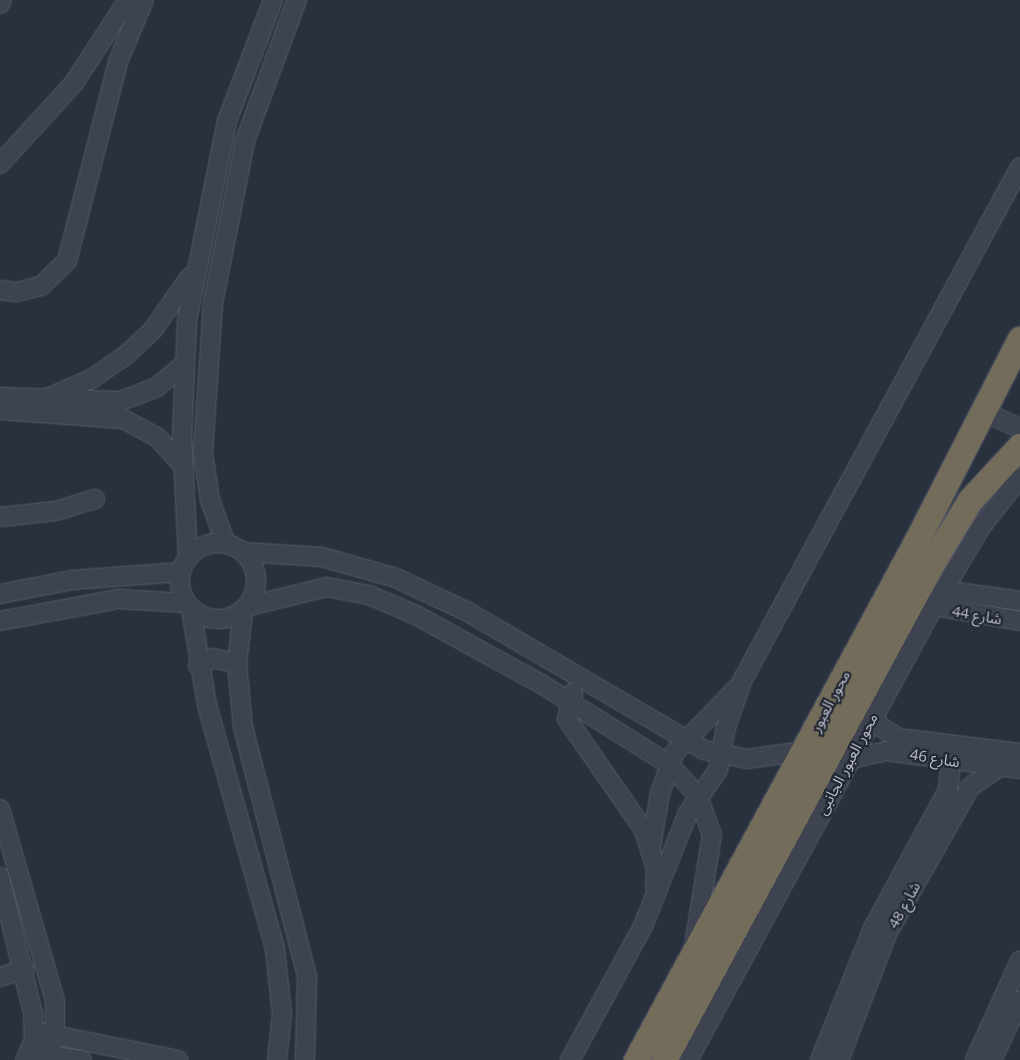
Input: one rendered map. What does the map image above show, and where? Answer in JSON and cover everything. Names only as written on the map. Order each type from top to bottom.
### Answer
[{"type":"highway","name":"محور العبور","points":[[636,1060],[803,751],[986,407],[1020,339]]},
{"type":"highway","name":"محور العبور","points":[[664,1060],[776,874],[957,520],[985,480],[1020,446]]},
{"type":"street","points":[[0,4],[2,0]]},
{"type":"street","points":[[0,164],[68,90],[128,0]]},
{"type":"street","points":[[0,290],[17,292],[41,286],[67,260],[119,59],[144,0]]},
{"type":"street","points":[[226,544],[210,500],[203,418],[213,303],[245,141],[297,0]]},
{"type":"street","points":[[277,1060],[282,1014],[275,949],[198,666],[184,565],[183,466],[184,364],[195,268],[227,121],[266,4],[287,23]]},
{"type":"street","points":[[570,1060],[649,912],[698,796],[714,777],[742,681],[1020,167]]},
{"type":"street","points":[[41,401],[93,378],[139,344],[176,301],[195,268]]},
{"type":"street","points":[[0,397],[41,401],[121,401],[157,387],[184,364]]},
{"type":"street","points":[[986,407],[995,417],[1020,428]]},
{"type":"street","points":[[0,410],[123,419],[156,437],[183,466]]},
{"type":"street","name":"محور العبور الجانبى","points":[[688,1060],[776,874],[851,759],[874,713],[980,527],[1020,477]]},
{"type":"street","points":[[0,517],[56,511],[95,499]]},
{"type":"street","points":[[184,506],[192,513],[202,513],[210,500]]},
{"type":"street","points":[[2,593],[109,575],[184,565],[205,545],[226,544],[243,552],[322,557],[396,578],[468,612],[683,740],[721,754],[774,758],[803,751]]},
{"type":"street","points":[[243,552],[256,577],[246,608],[237,664],[247,751],[307,977],[305,1060]]},
{"type":"street","points":[[0,621],[119,598],[189,606],[221,620],[246,608],[305,590],[353,590],[416,615],[569,700],[670,766],[698,796],[712,835],[691,960]]},
{"type":"street","name":"شارع 44","points":[[943,590],[1020,601]]},
{"type":"street","name":"شارع 44","points":[[934,606],[1020,621]]},
{"type":"street","points":[[198,666],[213,658],[237,664]]},
{"type":"street","points":[[543,685],[554,663]]},
{"type":"street","points":[[651,848],[660,793],[670,766],[683,740],[742,681]]},
{"type":"street","points":[[585,682],[569,700],[570,725],[644,830],[656,869],[649,912]]},
{"type":"street","name":"شارع 46","points":[[874,713],[880,726],[898,738],[1020,753]]},
{"type":"street","name":"شارع 46","points":[[851,759],[880,750],[996,769],[1020,769]]},
{"type":"street","name":"شارع 48","points":[[839,1060],[853,993],[873,928],[948,790],[951,761]]},
{"type":"street","name":"شارع 48","points":[[820,1060],[853,993],[966,794],[982,776],[996,769]]},
{"type":"street","points":[[0,809],[55,1001],[55,1035],[48,1058]]},
{"type":"street","points":[[0,877],[25,969],[34,1032],[27,1057],[82,1060]]},
{"type":"street","points":[[975,1060],[1020,961]]},
{"type":"street","points":[[0,977],[25,969]]},
{"type":"street","points":[[992,1060],[1018,1007]]},
{"type":"street","points":[[34,1032],[178,1060]]}]
